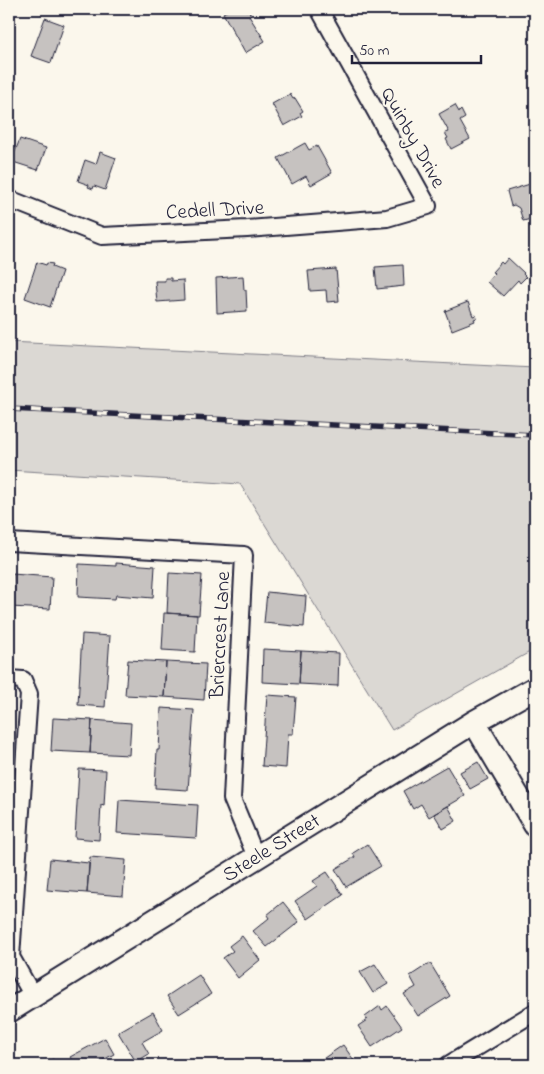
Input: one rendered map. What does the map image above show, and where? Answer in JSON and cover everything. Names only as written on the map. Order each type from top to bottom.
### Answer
[{"type":"street","name":"Quinby Drive","points":[[319,9],[428,206]]},
{"type":"street","name":"Cedell Drive","points":[[9,199],[102,236],[247,230],[387,218],[428,206]]},
{"type":"street","name":"Briercrest Lane","points":[[9,542],[244,555],[232,799],[256,857]]},
{"type":"street","points":[[9,679],[23,680],[29,694],[11,957],[33,996]]},
{"type":"street","name":"Steele Street","points":[[9,1011],[474,722],[535,688]]},
{"type":"street","points":[[474,722],[535,825]]},
{"type":"street","points":[[448,1065],[535,1012]]},
{"type":"shaded area","points":[[9,342],[535,368],[535,649],[392,730],[240,484],[9,470]]},
{"type":"building","points":[[230,9],[248,10],[251,15],[249,16],[265,41],[245,53],[223,13]]},
{"type":"building","points":[[45,18],[64,25],[51,63],[31,56]]},
{"type":"building","points":[[290,94],[293,99],[295,98],[303,111],[300,113],[302,116],[284,126],[272,104]]},
{"type":"building","points":[[455,105],[459,112],[461,110],[465,118],[460,121],[470,139],[451,149],[445,133],[449,132],[439,114]]},
{"type":"building","points":[[20,139],[46,148],[38,170],[13,162],[14,160],[12,159]]},
{"type":"building","points":[[305,143],[309,150],[317,146],[332,173],[311,185],[306,176],[292,184],[278,158]]},
{"type":"building","points":[[100,152],[116,158],[105,190],[94,186],[93,189],[88,187],[89,185],[78,181],[85,160],[96,164]]},
{"type":"building","points":[[530,184],[535,199],[535,218],[523,221],[519,208],[514,205],[511,206],[507,191]]},
{"type":"building","points":[[508,258],[526,277],[520,283],[518,280],[503,296],[487,282],[495,273],[492,272],[501,262],[503,264]]},
{"type":"building","points":[[37,262],[46,265],[47,263],[53,264],[52,267],[62,271],[50,307],[25,298]]},
{"type":"building","points":[[403,265],[404,286],[377,289],[375,267]]},
{"type":"building","points":[[336,269],[339,301],[327,302],[326,290],[310,291],[308,271]]},
{"type":"building","points":[[243,276],[247,311],[217,313],[216,278]]},
{"type":"building","points":[[165,278],[171,278],[171,281],[183,280],[184,300],[157,302],[155,281],[165,281]]},
{"type":"building","points":[[468,302],[473,316],[476,315],[477,318],[474,319],[475,321],[452,330],[445,311]]},
{"type":"building","points":[[116,563],[155,566],[153,598],[116,595],[115,599],[78,597],[79,564],[116,566]]},
{"type":"building","points":[[169,573],[202,575],[199,615],[167,613]]},
{"type":"building","points":[[12,574],[52,577],[50,609],[10,607]]},
{"type":"building","points":[[267,592],[306,596],[304,627],[264,623]]},
{"type":"building","points":[[164,613],[197,615],[195,652],[162,650]]},
{"type":"building","points":[[82,634],[110,636],[105,707],[78,705]]},
{"type":"building","points":[[263,649],[301,651],[299,684],[262,682]]},
{"type":"building","points":[[301,651],[339,653],[338,686],[299,684]]},
{"type":"building","points":[[128,660],[166,662],[164,697],[125,695]]},
{"type":"building","points":[[166,662],[206,664],[204,700],[164,697]]},
{"type":"building","points":[[267,695],[296,697],[293,734],[288,734],[286,768],[262,766]]},
{"type":"building","points":[[161,708],[194,710],[188,790],[155,788]]},
{"type":"building","points":[[53,718],[92,720],[90,753],[51,751]]},
{"type":"building","points":[[92,720],[131,723],[129,755],[90,753]]},
{"type":"building","points":[[478,762],[488,779],[470,789],[460,772]]},
{"type":"building","points":[[447,766],[465,796],[429,817],[421,804],[413,809],[403,791]]},
{"type":"building","points":[[79,769],[106,770],[104,806],[101,805],[99,840],[75,838]]},
{"type":"building","points":[[119,800],[198,805],[196,838],[117,833]]},
{"type":"building","points":[[448,806],[456,821],[443,829],[434,814]]},
{"type":"building","points":[[367,844],[381,866],[346,887],[335,869],[355,857],[353,853]]},
{"type":"building","points":[[90,857],[126,860],[123,896],[87,893]]},
{"type":"building","points":[[50,859],[89,863],[87,893],[47,890]]},
{"type":"building","points":[[327,872],[343,895],[308,919],[295,901],[317,886],[313,881]]},
{"type":"building","points":[[283,902],[299,922],[267,947],[253,931],[269,918],[267,915]]},
{"type":"building","points":[[242,936],[260,960],[238,978],[223,958],[233,951],[229,946]]},
{"type":"building","points":[[430,963],[450,996],[418,1016],[404,994],[416,987],[410,976]]},
{"type":"building","points":[[375,964],[388,984],[373,993],[360,972]]},
{"type":"building","points":[[199,975],[211,994],[179,1014],[167,996]]},
{"type":"building","points":[[380,1006],[382,1010],[387,1006],[402,1027],[372,1047],[358,1026],[367,1020],[365,1017]]},
{"type":"building","points":[[153,1012],[163,1030],[142,1042],[149,1054],[136,1062],[118,1032]]},
{"type":"building","points":[[105,1038],[114,1054],[94,1065],[75,1065],[70,1057]]},
{"type":"building","points":[[343,1045],[356,1063],[352,1065],[314,1065]]},
{"type":"building","points":[[280,1058],[285,1065],[271,1065]]},
{"type":"building","points":[[53,1059],[57,1065],[43,1065]]},
{"type":"railway","points":[[9,409],[535,435]]}]
